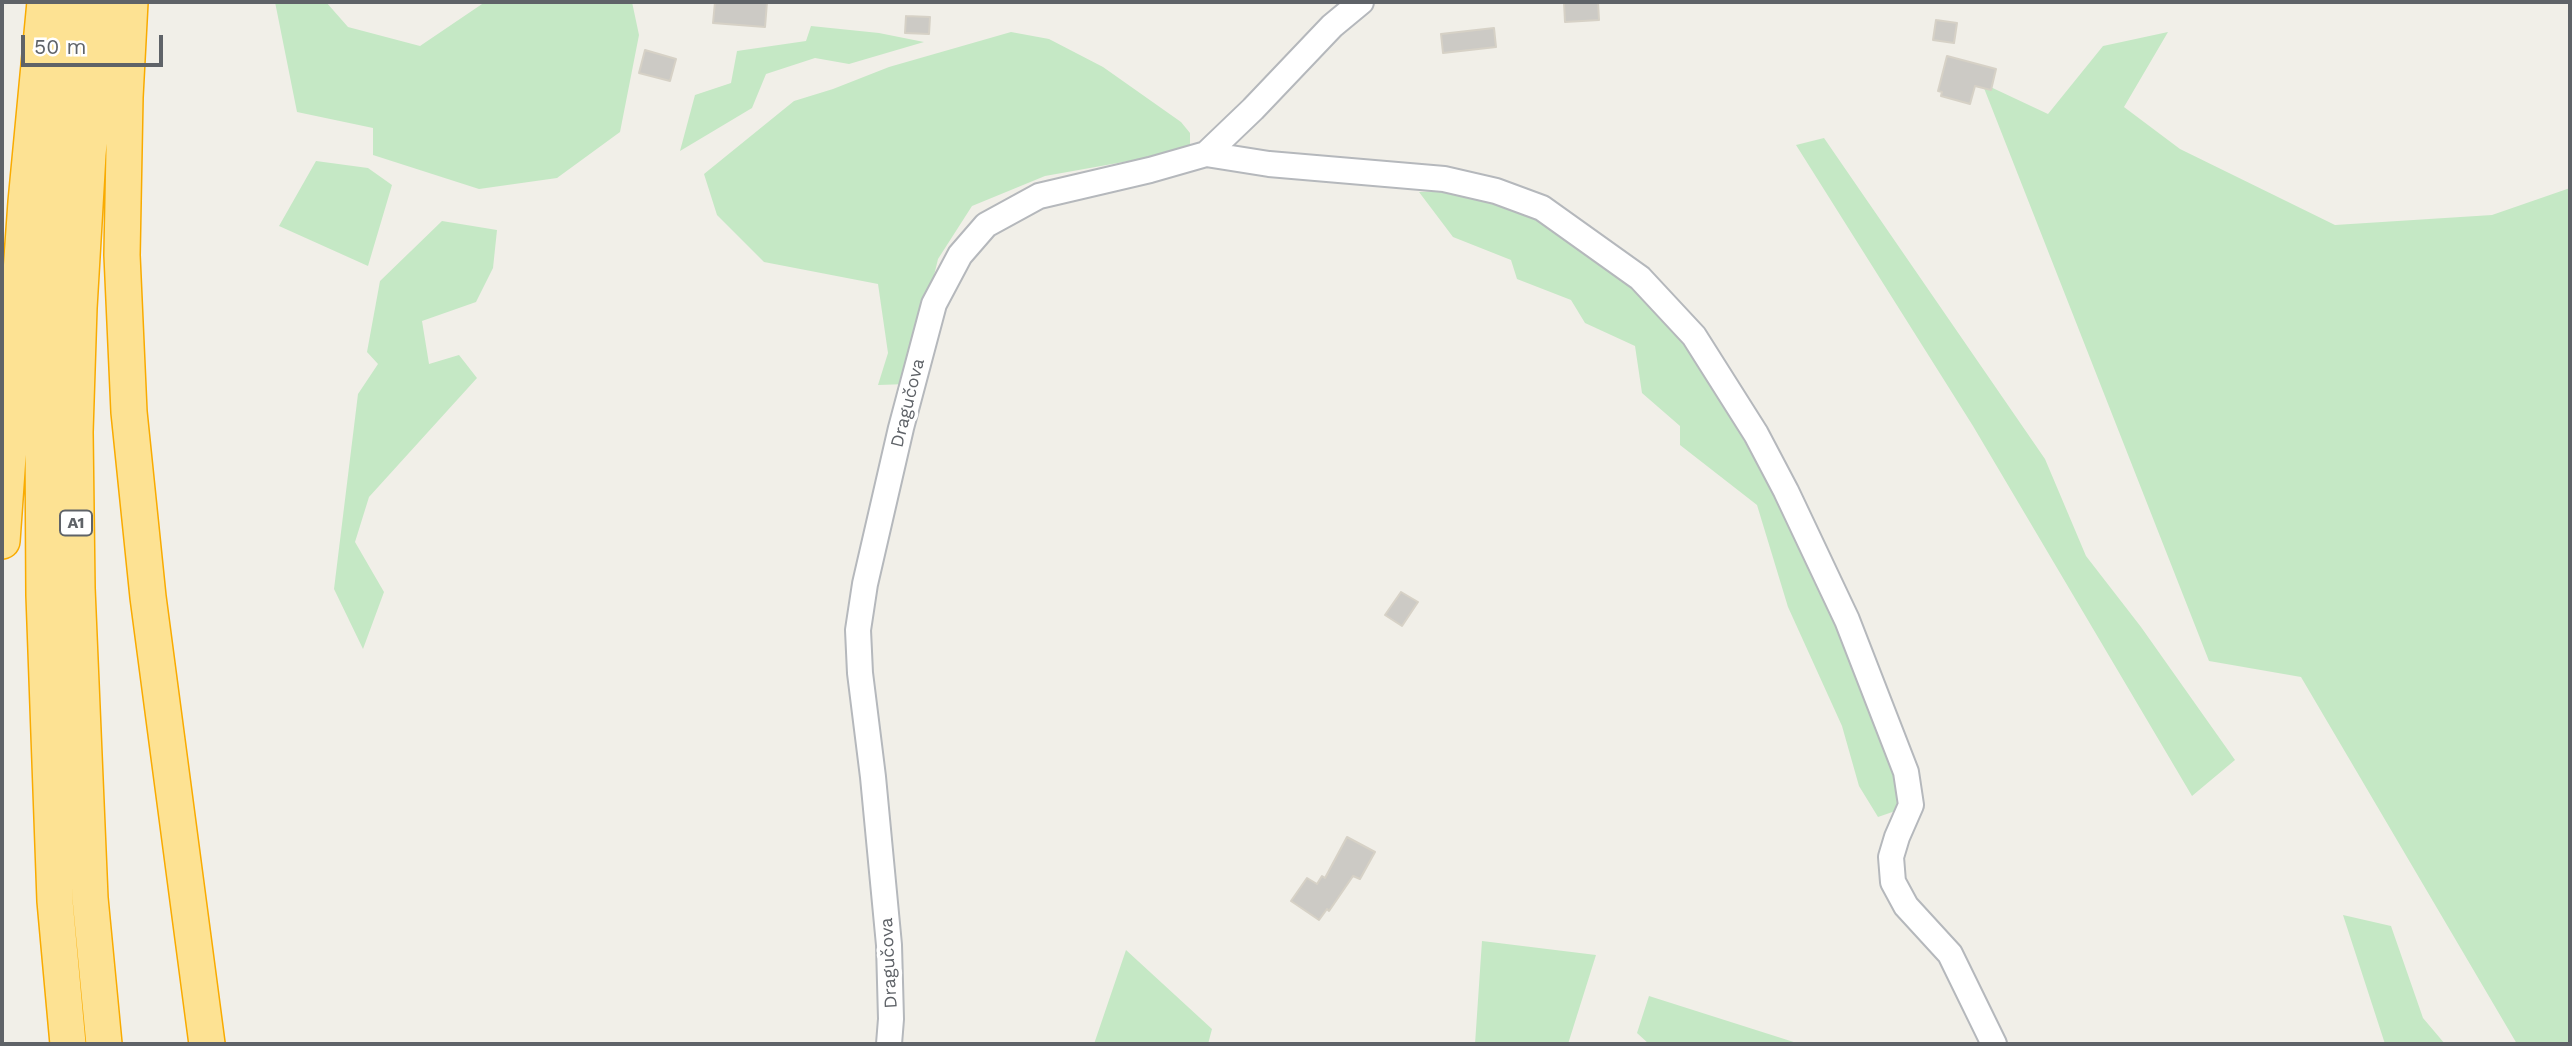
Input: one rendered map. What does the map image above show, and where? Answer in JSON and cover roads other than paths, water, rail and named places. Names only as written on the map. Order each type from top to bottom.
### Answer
[{"type":"highway","points":[[2,541],[23,229],[46,2]]},
{"type":"highway","name":"A1","points":[[68,1044],[55,901],[44,595],[43,433],[55,160],[71,2]]},
{"type":"highway","name":"A1","points":[[103,2],[88,154],[75,432],[77,588],[90,898],[104,1044]]},
{"type":"highway","points":[[130,2],[122,255],[129,412],[148,597],[207,1044]]},
{"type":"street","name":"Dragučova","points":[[889,1044],[889,945],[860,673],[858,630],[865,584],[901,428],[934,303],[960,255],[986,225],[996,219],[1039,196],[1206,154],[1332,26],[1361,2]]},
{"type":"street","points":[[1206,154],[1269,164],[1444,180],[1496,191],[1542,208],[1640,278],[1695,337],[1756,434],[1786,491],[1847,620],[1906,772],[1911,805],[1891,857],[1893,882],[1906,906],[1950,954],[1994,1044]]}]
